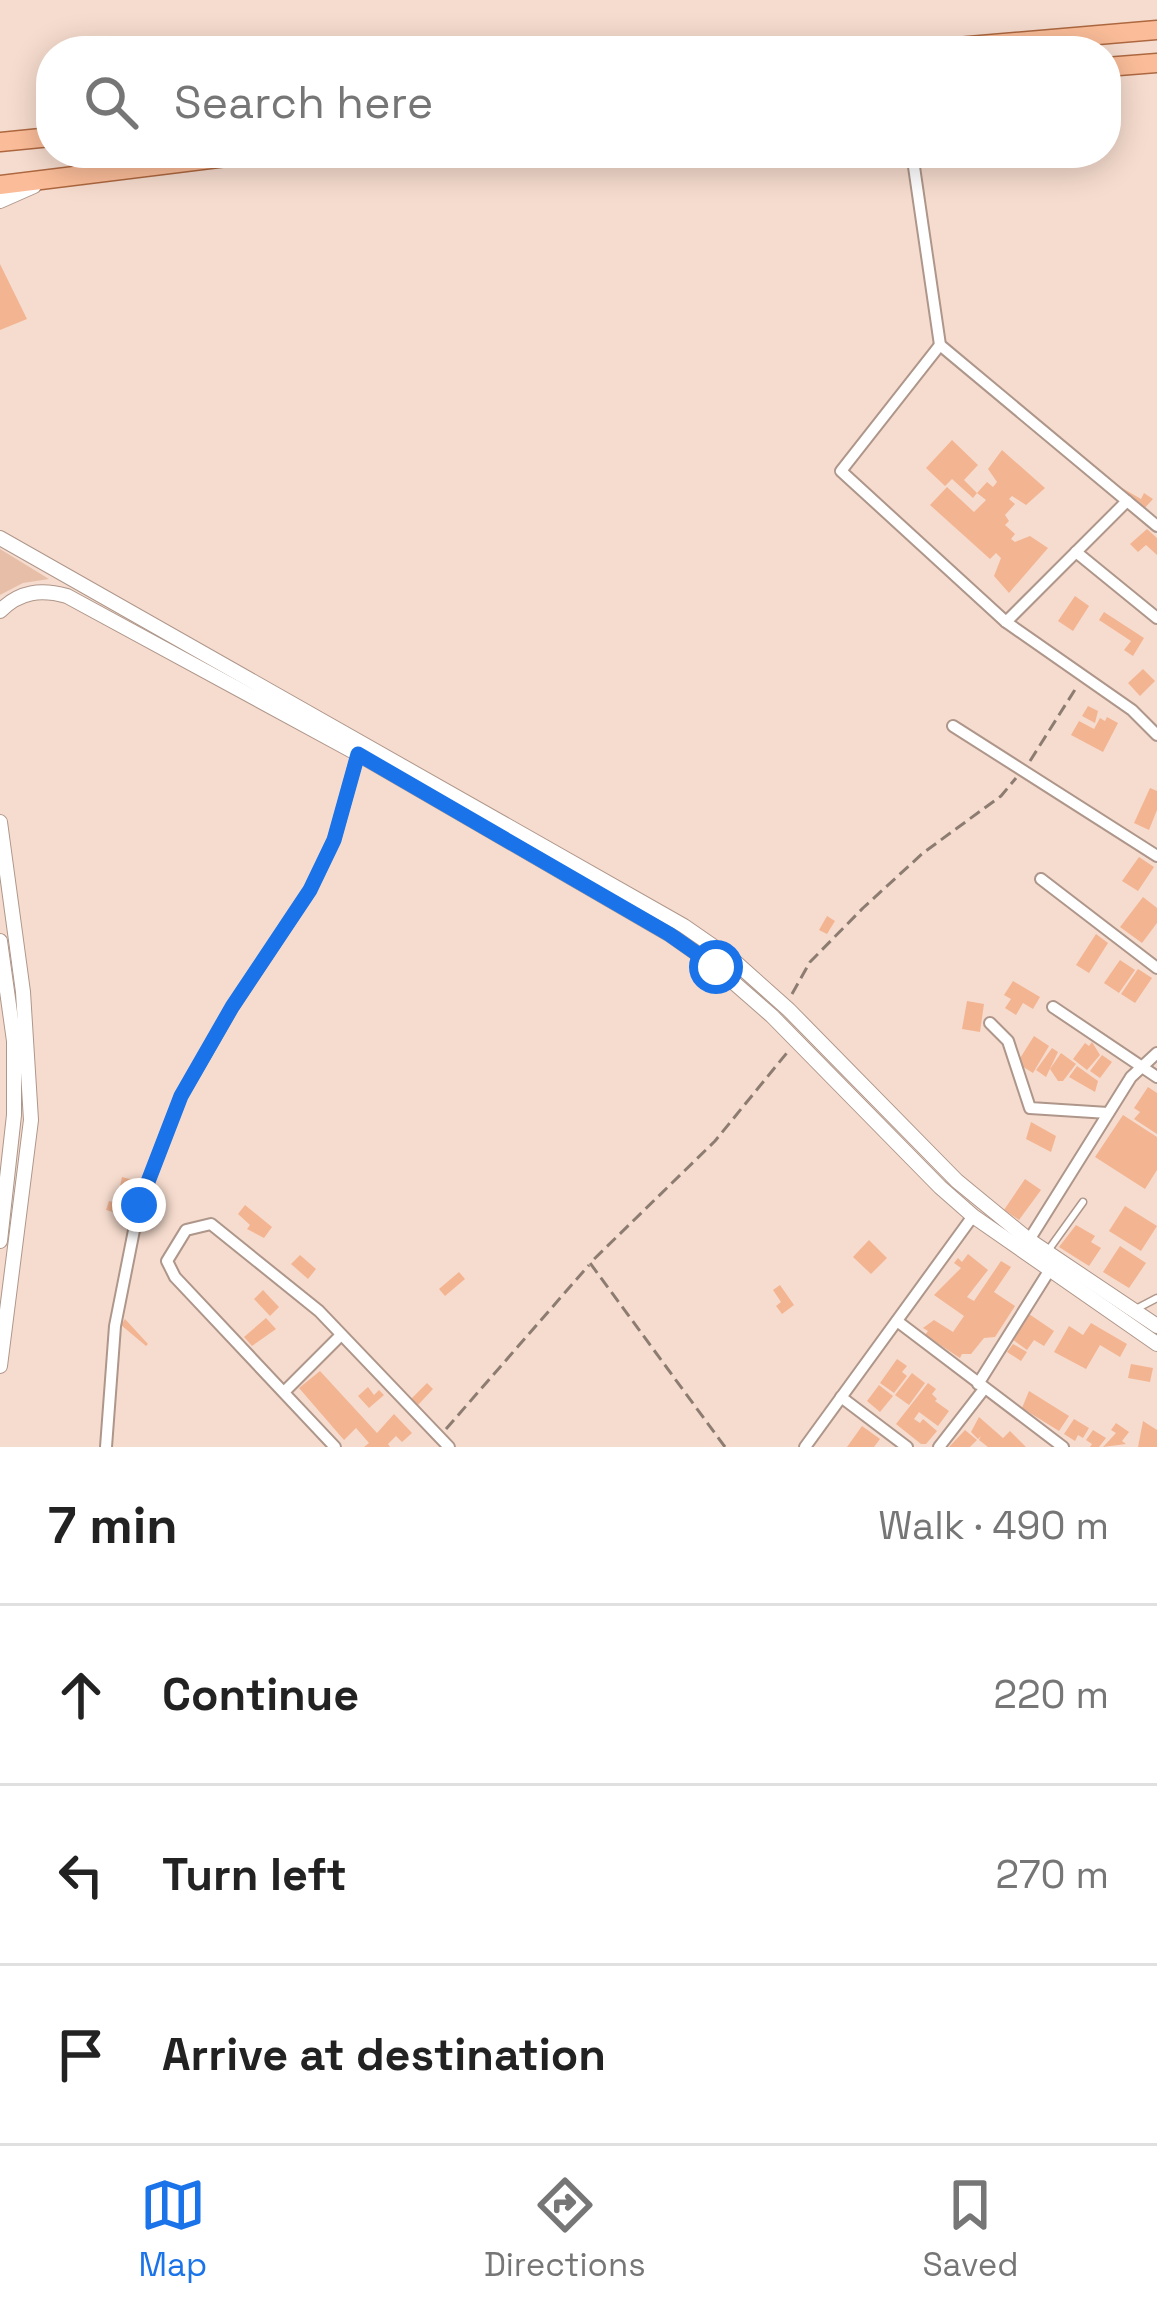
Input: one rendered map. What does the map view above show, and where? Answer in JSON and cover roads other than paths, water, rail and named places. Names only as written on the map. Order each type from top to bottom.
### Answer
[{"type":"main road","points":[[1086,36],[1157,30]]},
{"type":"main road","points":[[1121,66],[1157,63]]},
{"type":"main road","points":[[0,142],[36,138]]},
{"type":"main road","points":[[0,185],[145,168]]},
{"type":"street","points":[[914,168],[940,345],[1157,526]]},
{"type":"street","points":[[0,201],[45,181]]},
{"type":"street","points":[[940,345],[841,471],[1006,622],[1132,710],[1157,735]]},
{"type":"street","points":[[1006,622],[1127,501]]},
{"type":"street","points":[[0,538],[573,870],[669,934],[716,967],[797,1041],[973,1216],[1049,1271],[1129,1317],[1157,1326]]},
{"type":"street","points":[[1076,552],[1157,618]]},
{"type":"street","points":[[0,611],[28,593],[67,596],[684,926],[733,960],[784,1006],[957,1181],[1157,1344]]},
{"type":"street","points":[[113,622],[122,606]]},
{"type":"street","points":[[953,726],[1157,856]]},
{"type":"street","points":[[106,1447],[115,1326],[139,1205],[181,1096],[232,1007],[310,890],[334,840],[358,754]]},
{"type":"street","points":[[0,822],[23,992],[31,1120],[0,1366]]},
{"type":"street","points":[[1041,879],[1157,968]]},
{"type":"street","points":[[0,941],[14,1041],[14,1115],[0,1241]]},
{"type":"street","points":[[1053,1007],[1157,1077]]},
{"type":"street","points":[[991,1024],[1008,1041],[1030,1108],[1108,1114]]},
{"type":"street","points":[[1029,1240],[1131,1077],[1157,1053]]},
{"type":"street","points":[[806,1447],[973,1216]]},
{"type":"street","points":[[335,1447],[176,1277],[167,1261],[186,1230],[211,1224],[319,1311],[449,1447]]},
{"type":"street","points":[[939,1447],[1049,1271]]},
{"type":"street","points":[[897,1321],[1060,1446]]},
{"type":"street","points":[[284,1392],[340,1336]]},
{"type":"street","points":[[841,1397],[907,1447]]},
{"type":"street","points":[[423,1447],[438,1438]]},
{"type":"lane","points":[[1047,1252],[1083,1202]]},
{"type":"lane","points":[[1129,1317],[1157,1298]]}]
